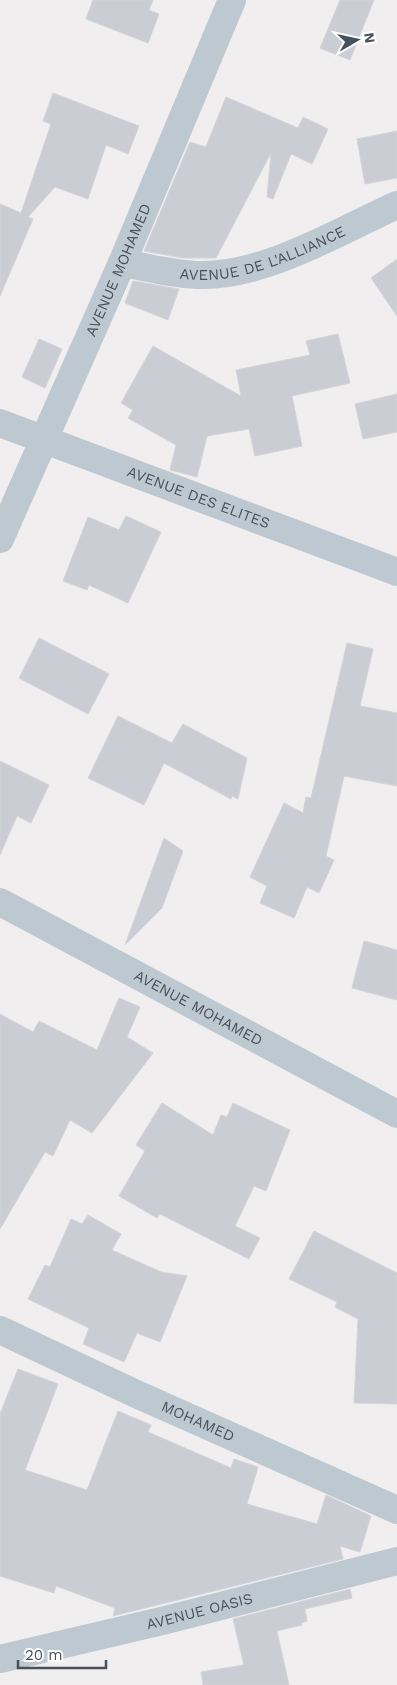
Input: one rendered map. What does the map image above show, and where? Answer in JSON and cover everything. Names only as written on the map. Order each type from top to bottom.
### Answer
[{"type":"street","name":"AVENUE MOHAMED","points":[[0,539],[122,263],[232,0]]},
{"type":"street","name":"AVENUE DE L'ALLIANCE","points":[[122,263],[196,275],[243,269],[270,262],[316,244],[397,205]]},
{"type":"street","name":"AVENUE DES ELITES","points":[[0,423],[43,441],[397,572]]},
{"type":"street","name":"AVENUE MOHAMED","points":[[0,902],[397,1114]]},
{"type":"street","name":"MOHAMED","points":[[0,1330],[134,1393],[397,1510]]},
{"type":"street","name":"AVENUE OASIS","points":[[0,1659],[166,1620],[397,1561]]},
{"type":"building","points":[[93,0],[153,0],[149,10],[159,14],[148,43],[86,19]]},
{"type":"building","points":[[340,0],[374,0],[350,60],[320,48]]},
{"type":"building","points":[[53,93],[139,126],[128,154],[106,145],[88,199],[55,187],[28,217],[33,219],[0,296],[0,204],[21,213],[51,124],[43,121]]},
{"type":"building","points":[[226,97],[298,128],[303,117],[328,129],[312,164],[291,154],[273,199],[267,197],[271,153],[216,258],[183,258],[144,251],[190,142],[206,147]]},
{"type":"building","points":[[397,131],[397,178],[365,184],[357,139]]},
{"type":"building","points":[[397,259],[397,316],[371,278]]},
{"type":"building","points":[[133,281],[179,289],[168,320],[125,303]]},
{"type":"building","points":[[338,334],[350,383],[292,396],[302,446],[255,456],[249,429],[207,436],[197,477],[170,470],[176,445],[128,418],[133,410],[121,403],[153,346],[241,396],[236,370],[310,355],[306,341]]},
{"type":"building","points":[[39,339],[62,349],[45,388],[22,377]]},
{"type":"building","points":[[397,394],[397,432],[363,439],[355,404]]},
{"type":"building","points":[[126,516],[161,532],[128,603],[89,585],[87,590],[63,581],[88,517],[119,530]]},
{"type":"building","points":[[39,638],[109,674],[88,714],[19,678]]},
{"type":"building","points":[[347,643],[373,649],[360,706],[397,713],[397,786],[344,776],[326,856],[334,860],[319,893],[307,887],[294,918],[260,903],[267,886],[250,877],[284,803],[303,813],[306,797],[311,798]]},
{"type":"building","points":[[118,716],[172,743],[183,724],[247,758],[238,799],[232,796],[231,799],[164,763],[144,805],[88,778]]},
{"type":"building","points":[[0,761],[49,785],[31,823],[17,816],[0,855]]},
{"type":"building","points":[[164,838],[183,851],[162,908],[125,945]]},
{"type":"building","points":[[364,941],[397,950],[397,1000],[352,988]]},
{"type":"building","points":[[119,998],[140,1007],[127,1037],[153,1053],[92,1133],[70,1120],[53,1156],[45,1152],[0,1229],[0,1014],[33,1032],[39,1021],[97,1050]]},
{"type":"building","points":[[162,1103],[213,1135],[221,1115],[227,1117],[233,1103],[290,1130],[266,1191],[254,1186],[235,1226],[260,1238],[249,1259],[160,1214],[157,1218],[119,1196],[145,1151],[136,1145]]},
{"type":"building","points":[[88,1215],[121,1234],[112,1250],[161,1272],[187,1276],[160,1342],[137,1333],[124,1362],[83,1344],[89,1328],[28,1299],[45,1265],[50,1267],[71,1219],[82,1224]]},
{"type":"building","points":[[314,1231],[397,1273],[397,1404],[354,1403],[358,1319],[335,1307],[337,1302],[289,1279]]},
{"type":"building","points":[[18,1369],[58,1384],[25,1470],[87,1490],[118,1411],[151,1425],[148,1432],[231,1468],[234,1459],[258,1467],[247,1504],[317,1524],[326,1495],[371,1516],[360,1552],[340,1546],[343,1559],[113,1616],[115,1608],[56,1586],[54,1593],[0,1576],[0,1414]]},
{"type":"building","points":[[350,1589],[352,1598],[305,1609],[307,1621],[301,1623],[302,1625],[277,1631],[289,1685],[203,1685],[201,1672],[244,1665],[233,1619]]}]
